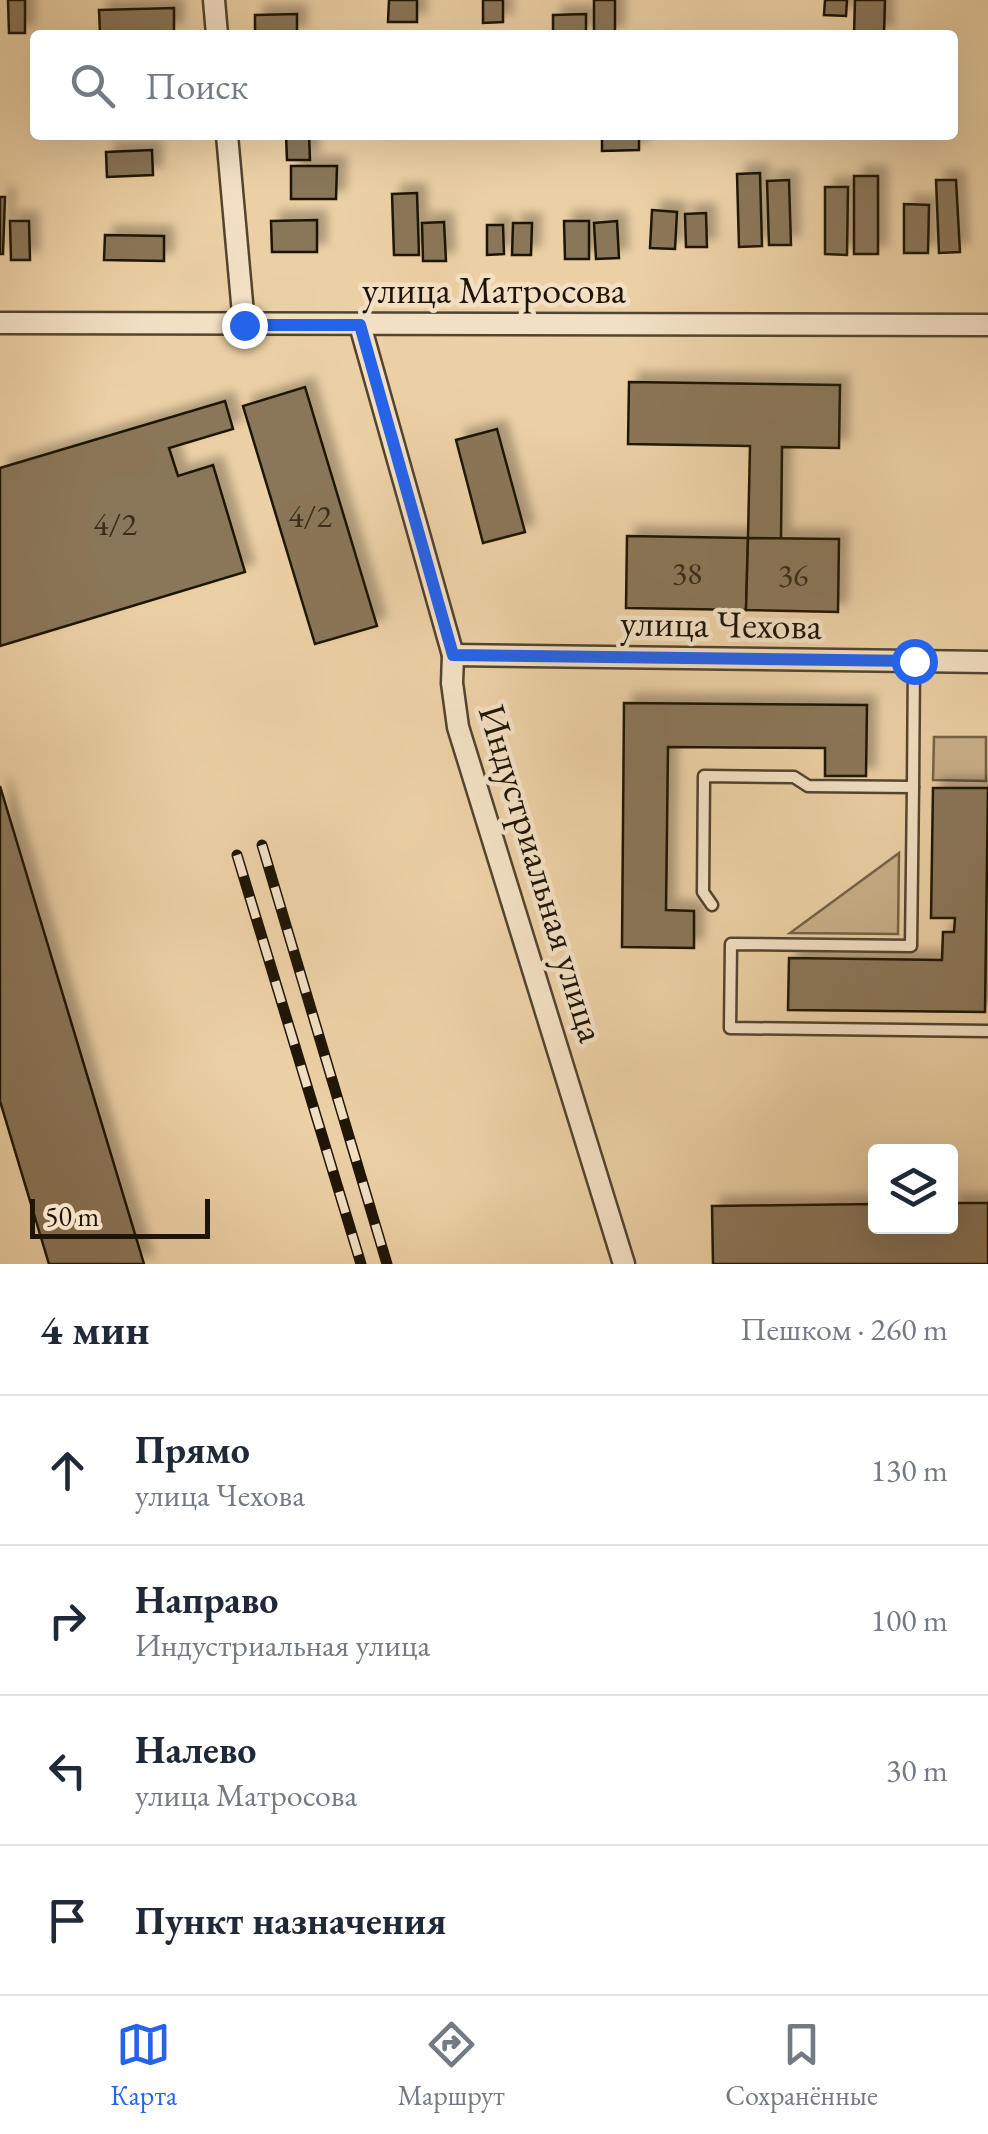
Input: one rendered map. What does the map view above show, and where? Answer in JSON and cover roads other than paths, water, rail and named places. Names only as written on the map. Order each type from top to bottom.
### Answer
[{"type":"street","points":[[214,0],[217,30]]},
{"type":"street","points":[[226,140],[244,325]]},
{"type":"street","name":"улица Матросова","points":[[0,323],[988,324]]},
{"type":"street","name":"Индустриальная улица","points":[[360,325],[453,655],[452,684],[458,727],[624,1264]]},
{"type":"street","name":"улица Чехова","points":[[453,655],[988,662]]},
{"type":"lane","points":[[914,661],[911,946],[731,944],[730,1028],[988,1031]]},
{"type":"lane","points":[[712,905],[703,892],[704,776],[794,777],[808,786],[912,787]]},
{"type":"railway","points":[[262,845],[387,1264]]},
{"type":"railway","points":[[237,855],[361,1264]]}]
